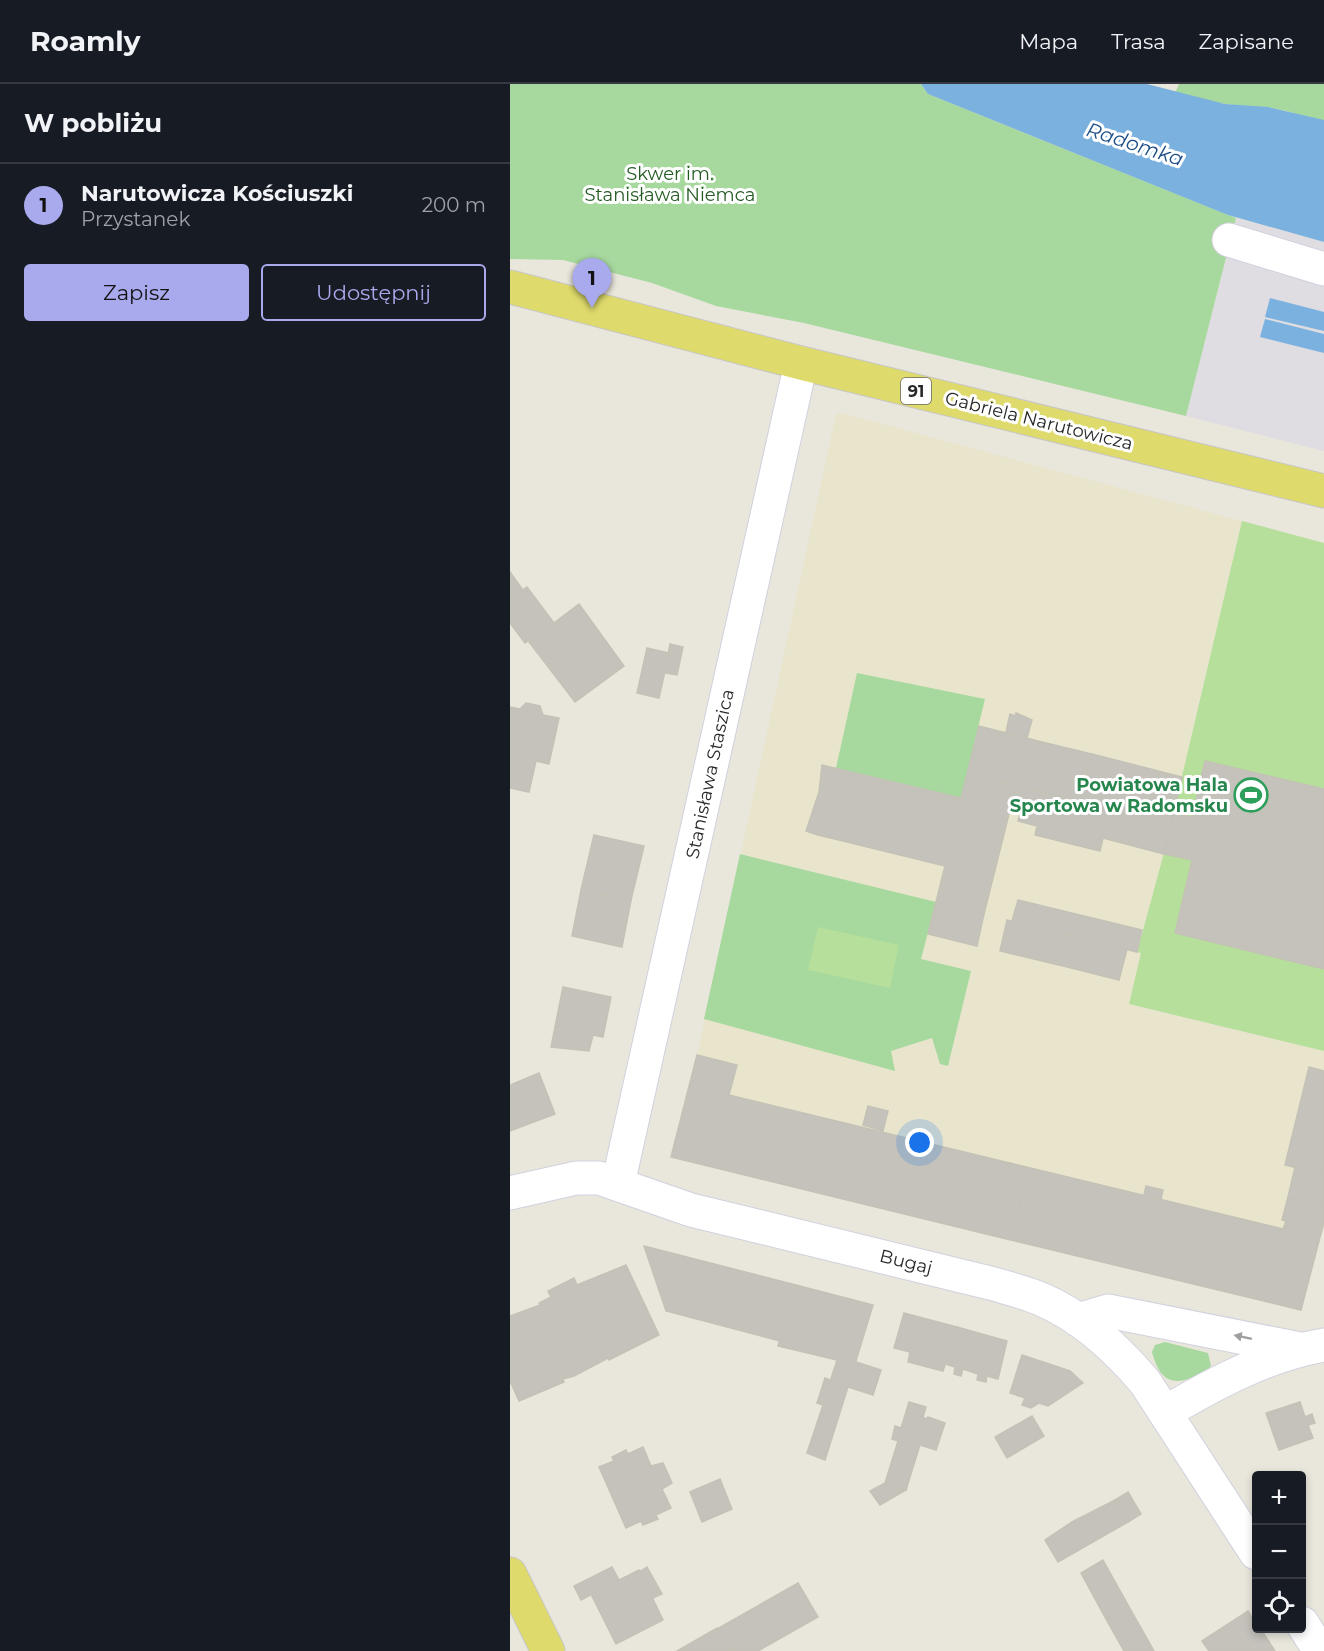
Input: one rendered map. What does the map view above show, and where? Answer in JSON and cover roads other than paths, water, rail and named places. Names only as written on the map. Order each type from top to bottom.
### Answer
[{"type":"main road","name":"Gabriela Narutowicza","points":[[510,287],[801,363],[1324,491]]},
{"type":"main road","points":[[510,1574],[548,1651]]},
{"type":"street","points":[[1229,240],[1324,268]]},
{"type":"street","name":"Stanisława Staszica","points":[[618,1184],[801,363]]},
{"type":"street","name":"Bugaj","points":[[510,1193],[576,1178],[599,1178],[691,1210],[994,1284],[1044,1300],[1078,1320],[1125,1358],[1166,1413],[1252,1545]]},
{"type":"street","points":[[1078,1320],[1108,1311],[1318,1344]]},
{"type":"street","points":[[1166,1413],[1217,1382],[1318,1344]]},
{"type":"water","name":"Radomka","points":[[921,84],[1147,84],[1225,104],[1268,107],[1324,120],[1324,242],[1228,215],[928,94]]},
{"type":"water","points":[[1270,298],[1324,312],[1324,331],[1265,317]]},
{"type":"water","points":[[1265,319],[1324,334],[1324,353],[1260,337]]},
{"type":"place","name":"Narutowicza Kościuszki","points":[[592,308]]},
{"type":"place","name":"Powiatowa Hala Sportowa w Radomsku","points":[[1251,795]]},
{"type":"park label","name":"Skwer im. Stanisława Niemca","points":[[670,184]]}]
